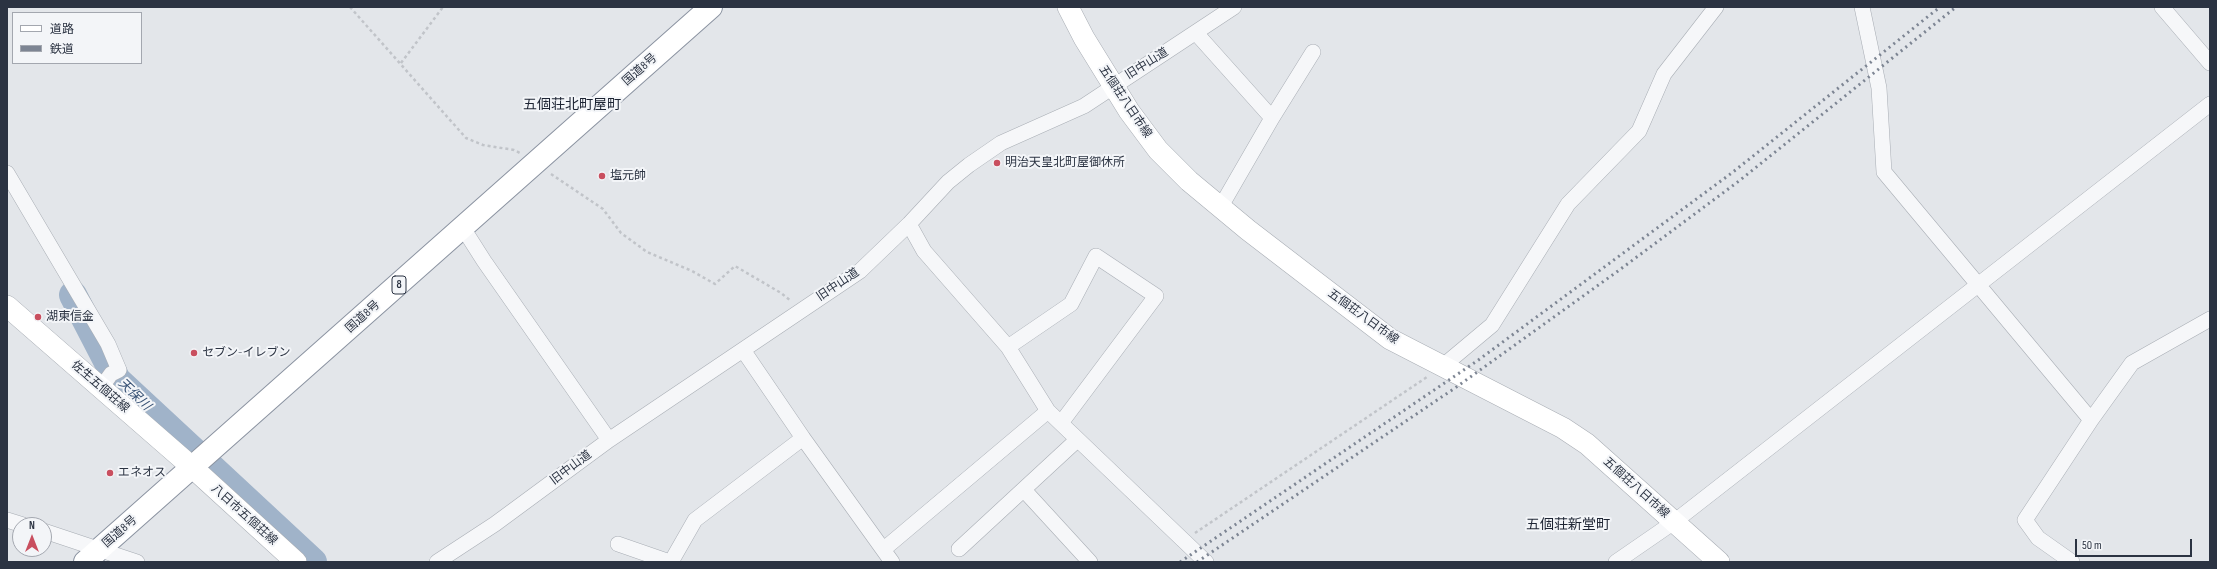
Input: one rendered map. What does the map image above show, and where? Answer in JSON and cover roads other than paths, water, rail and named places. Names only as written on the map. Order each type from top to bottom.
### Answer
[{"type":"highway","name":"国道8号","points":[[92,556],[711,7]]},
{"type":"main road","name":"五個荘八日市線","points":[[1068,7],[1084,38],[1129,111],[1158,150],[1189,181],[1220,208],[1390,339],[1569,432],[1588,444],[1719,562]]},
{"type":"main road","name":"佐生五個荘線","points":[[7,306],[110,378],[193,468]]},
{"type":"main road","name":"八日市五個荘線","points":[[193,468],[296,562]]},
{"type":"street","name":"旧中山道","points":[[437,562],[495,524],[609,440],[860,271],[909,224],[948,182],[1001,143],[1084,106],[1113,85],[1196,33],[1234,7]]},
{"type":"street","points":[[1444,366],[1492,325],[1568,204],[1639,131],[1664,74],[1716,7]]},
{"type":"street","points":[[1862,7],[1878,88],[1884,172],[2091,420]]},
{"type":"street","points":[[2162,7],[2210,63]]},
{"type":"street","points":[[1196,33],[1272,118]]},
{"type":"street","points":[[1220,208],[1272,118],[1313,52]]},
{"type":"street","points":[[1616,562],[1674,522],[2210,104]]},
{"type":"street","points":[[7,173],[108,344],[119,370],[110,378]]},
{"type":"street","points":[[909,224],[924,252],[1008,347],[1048,411],[1077,440],[1185,540],[1206,562]]},
{"type":"street","points":[[463,228],[484,261],[609,440]]},
{"type":"street","points":[[1008,347],[1071,304],[1096,256],[1156,296],[1061,423]]},
{"type":"street","points":[[2072,562],[2038,538],[2025,520],[2091,420],[2132,363],[2210,318]]},
{"type":"street","points":[[743,350],[886,557],[1048,411]]},
{"type":"street","points":[[618,544],[670,562],[695,520],[803,438]]},
{"type":"street","points":[[959,549],[1077,440]]},
{"type":"street","points":[[1024,490],[1090,562]]},
{"type":"street","points":[[52,533],[84,543],[92,556],[137,562]]},
{"type":"waterway","name":"天保川","points":[[73,295],[117,380],[313,562]]},
{"type":"railway","points":[[1180,562],[1477,361],[1733,172],[1940,7]]},
{"type":"railway","points":[[1197,562],[1455,388],[1618,271],[1739,181],[1956,7]]},
{"type":"place","name":"明治天皇北町屋御休所","points":[[997,163]]},
{"type":"place","name":"塩元帥","points":[[602,176]]},
{"type":"place","name":"湖東信金","points":[[38,317]]},
{"type":"place","name":"セブン-イレブン","points":[[194,353]]},
{"type":"place","name":"エネオス","points":[[110,473]]},
{"type":"district","name":"五個荘北町屋町","points":[[572,105]]},
{"type":"district","name":"五個荘新堂町","points":[[1568,525]]}]
